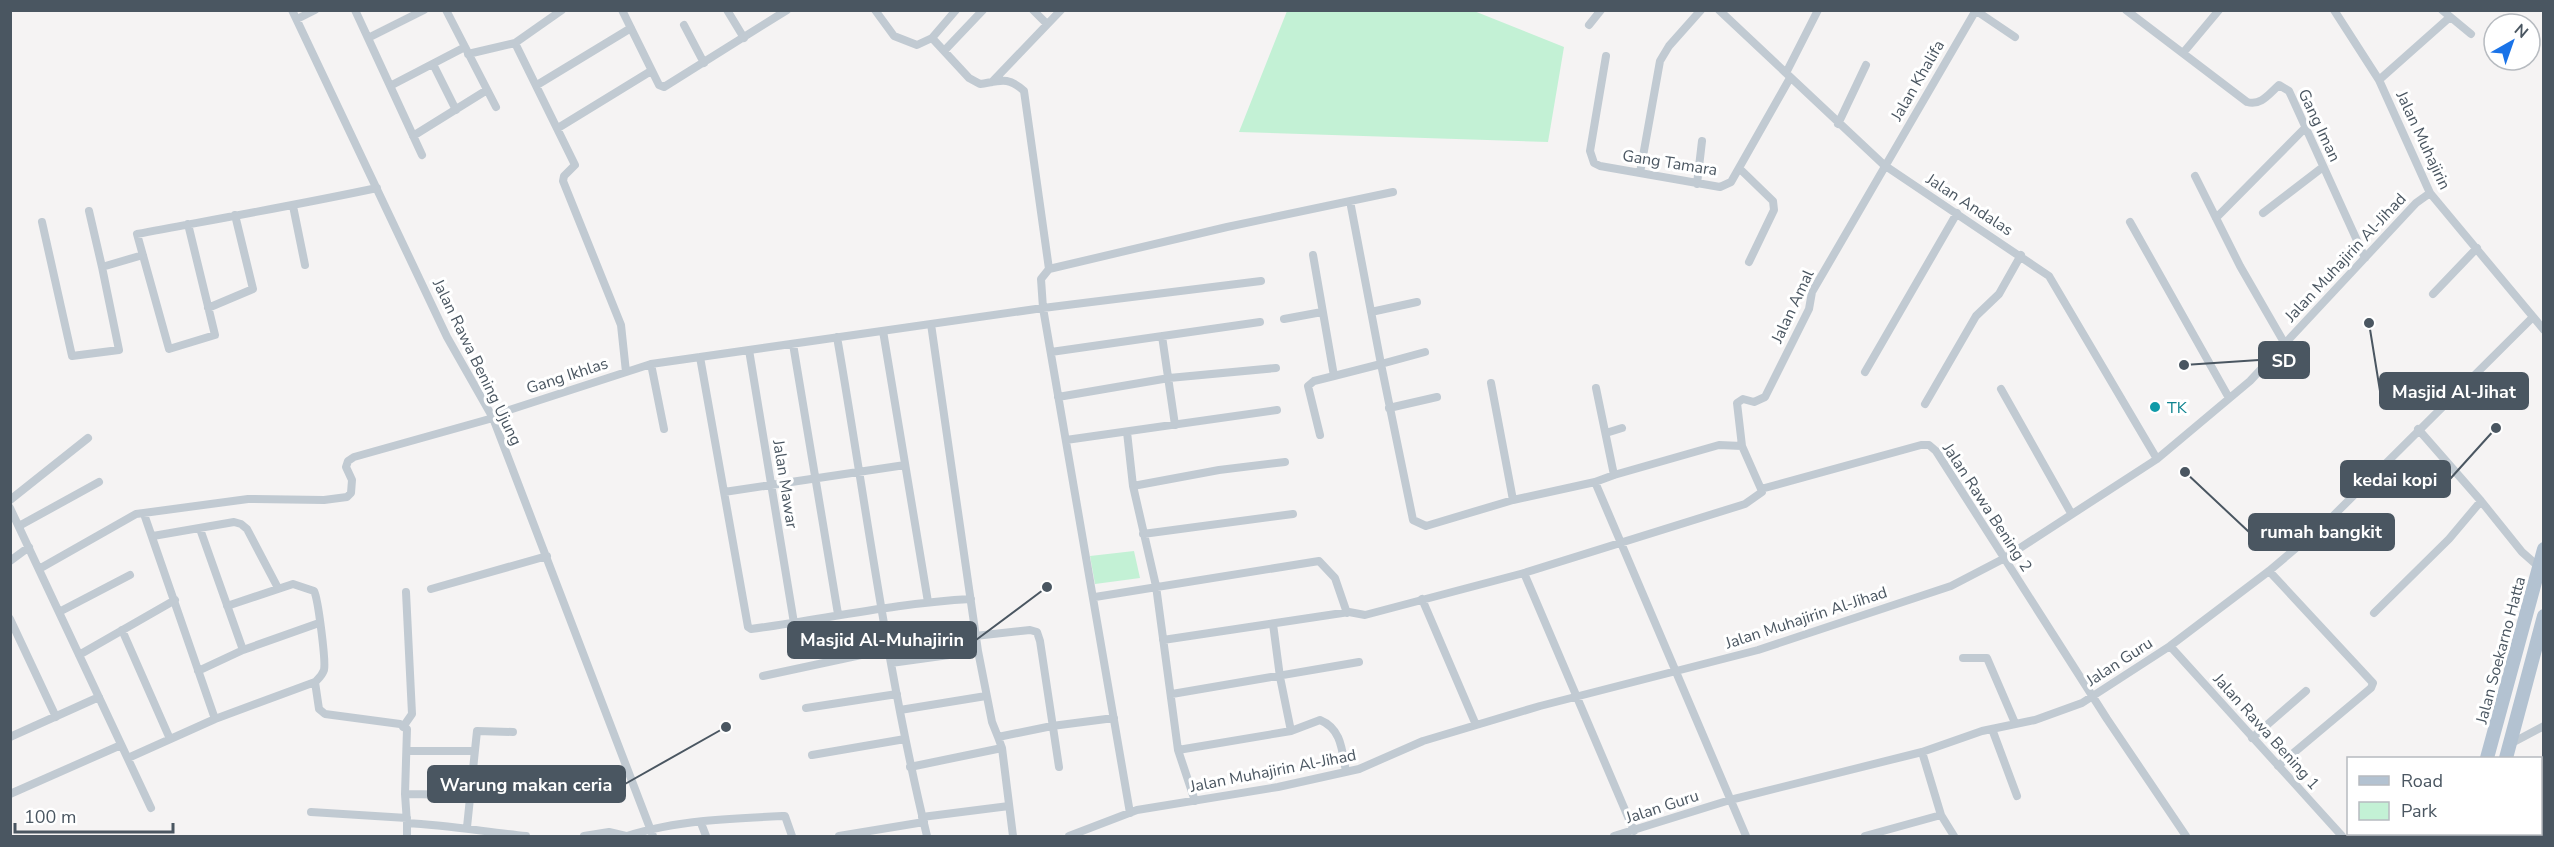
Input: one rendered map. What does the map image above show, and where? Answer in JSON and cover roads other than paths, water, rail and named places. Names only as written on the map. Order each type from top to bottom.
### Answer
[{"type":"main road","name":"Jalan Soekarno Hatta","points":[[2488,757],[2544,549]]},
{"type":"main road","name":"Jalan Soekarno Hatta","points":[[2507,757],[2544,616]]},
{"type":"street","points":[[294,15],[315,10]]},
{"type":"street","points":[[355,10],[422,156]]},
{"type":"street","points":[[368,38],[424,10]]},
{"type":"street","points":[[446,10],[496,107]]},
{"type":"street","points":[[390,86],[434,64],[467,51],[515,43],[562,10]]},
{"type":"street","points":[[622,10],[651,71],[659,85],[664,87],[787,10]]},
{"type":"street","points":[[727,10],[744,38]]},
{"type":"street","points":[[875,10],[894,36],[917,45],[932,38],[956,10]]},
{"type":"street","points":[[944,51],[983,10]]},
{"type":"street","points":[[1033,10],[1047,24]]},
{"type":"street","points":[[992,82],[1061,10]]},
{"type":"street","points":[[1589,26],[1601,10]]},
{"type":"street","points":[[1640,173],[1660,61],[1669,46],[1701,10]]},
{"type":"street","name":"Jalan Andalas","points":[[1719,10],[1884,165],[2049,276],[2157,459]]},
{"type":"street","name":"Gang Tamara","points":[[1606,56],[1590,152],[1594,163],[1697,184],[1726,185],[1740,169],[1788,76],[1818,10]]},
{"type":"street","name":"Gang Iman","points":[[2126,10],[2247,102],[2254,104],[2261,102],[2278,85],[2289,91],[2365,258]]},
{"type":"street","points":[[2183,53],[2219,10]]},
{"type":"street","name":"Jalan Muhajirin","points":[[2334,10],[2379,80],[2430,193],[2544,330]]},
{"type":"street","points":[[2442,10],[2471,34]]},
{"type":"street","points":[[1975,11],[2015,37]]},
{"type":"street","name":"Jalan Khalifa","points":[[1884,165],[1975,11]]},
{"type":"street","name":"Jalan Rawa Bening Ujung","points":[[294,15],[447,337],[493,418],[652,833]]},
{"type":"street","points":[[2379,80],[2450,17]]},
{"type":"street","points":[[684,25],[704,63]]},
{"type":"street","points":[[537,85],[632,28]]},
{"type":"street","points":[[932,38],[969,78],[980,84],[1014,82],[1024,91],[1049,269]]},
{"type":"street","points":[[515,43],[575,165],[564,176],[563,182],[621,325],[626,372]]},
{"type":"street","points":[[434,64],[456,110]]},
{"type":"street","points":[[1838,124],[1866,65]]},
{"type":"street","points":[[558,128],[651,71]]},
{"type":"street","points":[[413,136],[487,90]]},
{"type":"street","points":[[2216,218],[2305,128]]},
{"type":"street","points":[[1697,184],[1702,141]]},
{"type":"street","name":"Jalan Amal","points":[[1742,446],[1737,402],[1743,399],[1754,402],[1765,397],[1809,309],[1812,292],[1884,165]]},
{"type":"street","points":[[2264,213],[2323,167]]},
{"type":"street","points":[[1740,169],[1773,201],[1774,210],[1749,262]]},
{"type":"street","points":[[2195,176],[2285,344]]},
{"type":"street","points":[[188,224],[215,335],[169,349],[137,234],[188,224],[235,215],[293,206],[377,188]]},
{"type":"street","points":[[1130,813],[1095,597],[1043,308],[1041,279],[1049,269],[1393,192]]},
{"type":"street","name":"Jalan Muhajirin Al-Jihad","points":[[1069,837],[1130,813],[1278,787],[1359,769],[1423,741],[1577,697],[1758,650],[1952,586],[2004,559],[2071,513],[2157,459],[2250,381],[2416,203],[2430,193]]},
{"type":"street","points":[[1163,640],[1347,613],[1365,615],[1524,573],[1745,504],[1762,492],[1742,446],[1719,445],[1614,474],[1595,482],[1513,500],[1426,526],[1419,525],[1413,520],[1389,408],[1350,201]]},
{"type":"street","points":[[293,206],[305,265]]},
{"type":"street","points":[[42,222],[72,356],[119,350],[89,211]]},
{"type":"street","points":[[1865,372],[1957,213]]},
{"type":"street","points":[[208,308],[253,288],[235,215]]},
{"type":"street","points":[[2130,222],[2229,398]]},
{"type":"street","points":[[2433,294],[2477,248]]},
{"type":"street","points":[[102,267],[143,255]]},
{"type":"street","points":[[1313,255],[1334,376]]},
{"type":"street","points":[[1925,404],[1976,316],[1999,294],[2021,255]]},
{"type":"street","name":"Gang Ikhlas","points":[[144,514],[248,499],[324,500],[347,497],[351,493],[352,480],[346,467],[348,461],[354,457],[493,418],[503,412],[651,364],[1043,308],[1261,281]]},
{"type":"street","points":[[1371,312],[1417,302]]},
{"type":"street","points":[[1284,319],[1322,312]]},
{"type":"street","name":"Jalan Guru","points":[[1614,837],[1730,800],[1922,752],[1992,729],[2035,720],[2082,703],[2170,646],[2269,571],[2328,521],[2532,318]]},
{"type":"street","points":[[1051,352],[1260,322]]},
{"type":"street","points":[[931,324],[975,636],[992,722],[1002,748],[1013,837]]},
{"type":"street","points":[[883,331],[928,602]]},
{"type":"street","points":[[1161,336],[1175,425]]},
{"type":"street","points":[[837,337],[880,610],[910,767],[927,837]]},
{"type":"street","points":[[794,344],[838,614]]},
{"type":"street","name":"Jalan Mawar","points":[[749,350],[794,623]]},
{"type":"street","points":[[1320,435],[1308,386],[1314,381],[1425,352]]},
{"type":"street","points":[[700,357],[748,627],[751,629],[928,602],[971,599]]},
{"type":"street","points":[[651,364],[664,429]]},
{"type":"street","points":[[1059,397],[1169,378],[1276,368]]},
{"type":"street","points":[[1491,383],[1513,500]]},
{"type":"street","points":[[1596,388],[1614,474]]},
{"type":"street","points":[[2001,389],[2071,513]]},
{"type":"street","points":[[1389,408],[1437,397]]},
{"type":"street","points":[[1066,440],[1277,410]]},
{"type":"street","points":[[1606,433],[1622,428]]},
{"type":"street","points":[[2418,429],[2522,552],[2539,567]]},
{"type":"street","points":[[1127,432],[1133,486],[1156,586],[1178,750],[1195,801]]},
{"type":"street","points":[[10,500],[88,438]]},
{"type":"street","name":"Jalan Rawa Bening 2","points":[[1761,489],[1921,445],[1929,445],[1936,451],[2107,719],[2186,837]]},
{"type":"street","points":[[1133,486],[1220,470],[1285,462]]},
{"type":"street","points":[[724,492],[905,465]]},
{"type":"street","points":[[19,526],[99,482]]},
{"type":"street","points":[[1595,482],[1746,837]]},
{"type":"street","points":[[2374,613],[2449,538],[2481,501]]},
{"type":"street","points":[[10,508],[151,808]]},
{"type":"street","points":[[39,568],[123,520],[136,514],[144,514],[215,719]]},
{"type":"street","points":[[1143,534],[1293,514]]},
{"type":"street","points":[[153,536],[234,522],[241,524],[248,529],[278,588]]},
{"type":"street","points":[[200,529],[243,650]]},
{"type":"street","points":[[10,561],[29,547]]},
{"type":"street","points":[[431,589],[547,556]]},
{"type":"street","points":[[1095,597],[1319,561],[1335,578],[1347,613]]},
{"type":"street","points":[[2269,571],[2373,683],[2371,688],[2278,766]]},
{"type":"street","points":[[1524,573],[1634,831]]},
{"type":"street","points":[[59,612],[130,575]]},
{"type":"street","points":[[128,758],[215,719],[315,681],[321,676],[325,662],[314,591],[293,584],[227,606]]},
{"type":"street","points":[[404,727],[412,714],[406,592]]},
{"type":"street","points":[[1422,599],[1476,725]]},
{"type":"street","points":[[79,655],[175,600]]},
{"type":"street","points":[[10,619],[56,717]]},
{"type":"street","points":[[198,670],[243,650],[319,623]]},
{"type":"street","points":[[1273,624],[1280,677],[1291,731]]},
{"type":"street","points":[[122,630],[170,739]]},
{"type":"street","points":[[975,636],[1030,630],[1037,632],[1059,767]]},
{"type":"street","name":"Jalan Rawa Bening 1","points":[[2170,646],[2342,837]]},
{"type":"street","points":[[763,676],[889,650]]},
{"type":"street","points":[[891,663],[978,651]]},
{"type":"street","points":[[1963,658],[1987,658],[2015,723]]},
{"type":"street","points":[[1172,694],[1359,662]]},
{"type":"street","points":[[315,681],[319,710],[325,714],[400,724],[407,729],[405,794],[407,837]]},
{"type":"street","points":[[2252,738],[2306,691]]},
{"type":"street","points":[[806,708],[897,694]]},
{"type":"street","points":[[900,710],[986,696]]},
{"type":"street","points":[[11,735],[99,697]]},
{"type":"street","points":[[998,737],[1052,726],[1114,718]]},
{"type":"street","points":[[1178,750],[1291,731],[1320,720],[1332,725],[1338,736],[1346,772]]},
{"type":"street","points":[[1992,729],[2017,796]]},
{"type":"street","points":[[2510,745],[2542,729]]},
{"type":"street","points":[[467,827],[473,751],[477,731],[513,732]]},
{"type":"street","points":[[812,755],[905,739]]},
{"type":"street","points":[[10,794],[121,745]]},
{"type":"street","points":[[910,767],[1002,748]]},
{"type":"street","points":[[407,751],[473,751]]},
{"type":"street","points":[[1922,752],[1941,815],[1954,837]]},
{"type":"street","points":[[405,794],[470,795]]},
{"type":"street","points":[[840,836],[923,819],[1009,806]]},
{"type":"street","points":[[311,812],[407,820],[467,827],[500,836],[526,837]]},
{"type":"street","points":[[1865,837],[1941,815]]},
{"type":"street","points":[[584,837],[609,832],[627,837],[723,818],[785,816],[792,837]]},
{"type":"street","points":[[701,823],[706,837]]},
{"type":"place","name":"Masjid Al-Jihat","points":[[2369,323]]},
{"type":"place","name":"SD","points":[[2184,365]]},
{"type":"place","name":"TK","points":[[2155,407]]},
{"type":"place","name":"kedai kopi","points":[[2496,428]]},
{"type":"place","name":"rumah bangkit","points":[[2185,472]]},
{"type":"place","name":"Masjid Al-Muhajirin","points":[[1047,587]]},
{"type":"place","name":"Warung makan ceria","points":[[726,727]]}]
